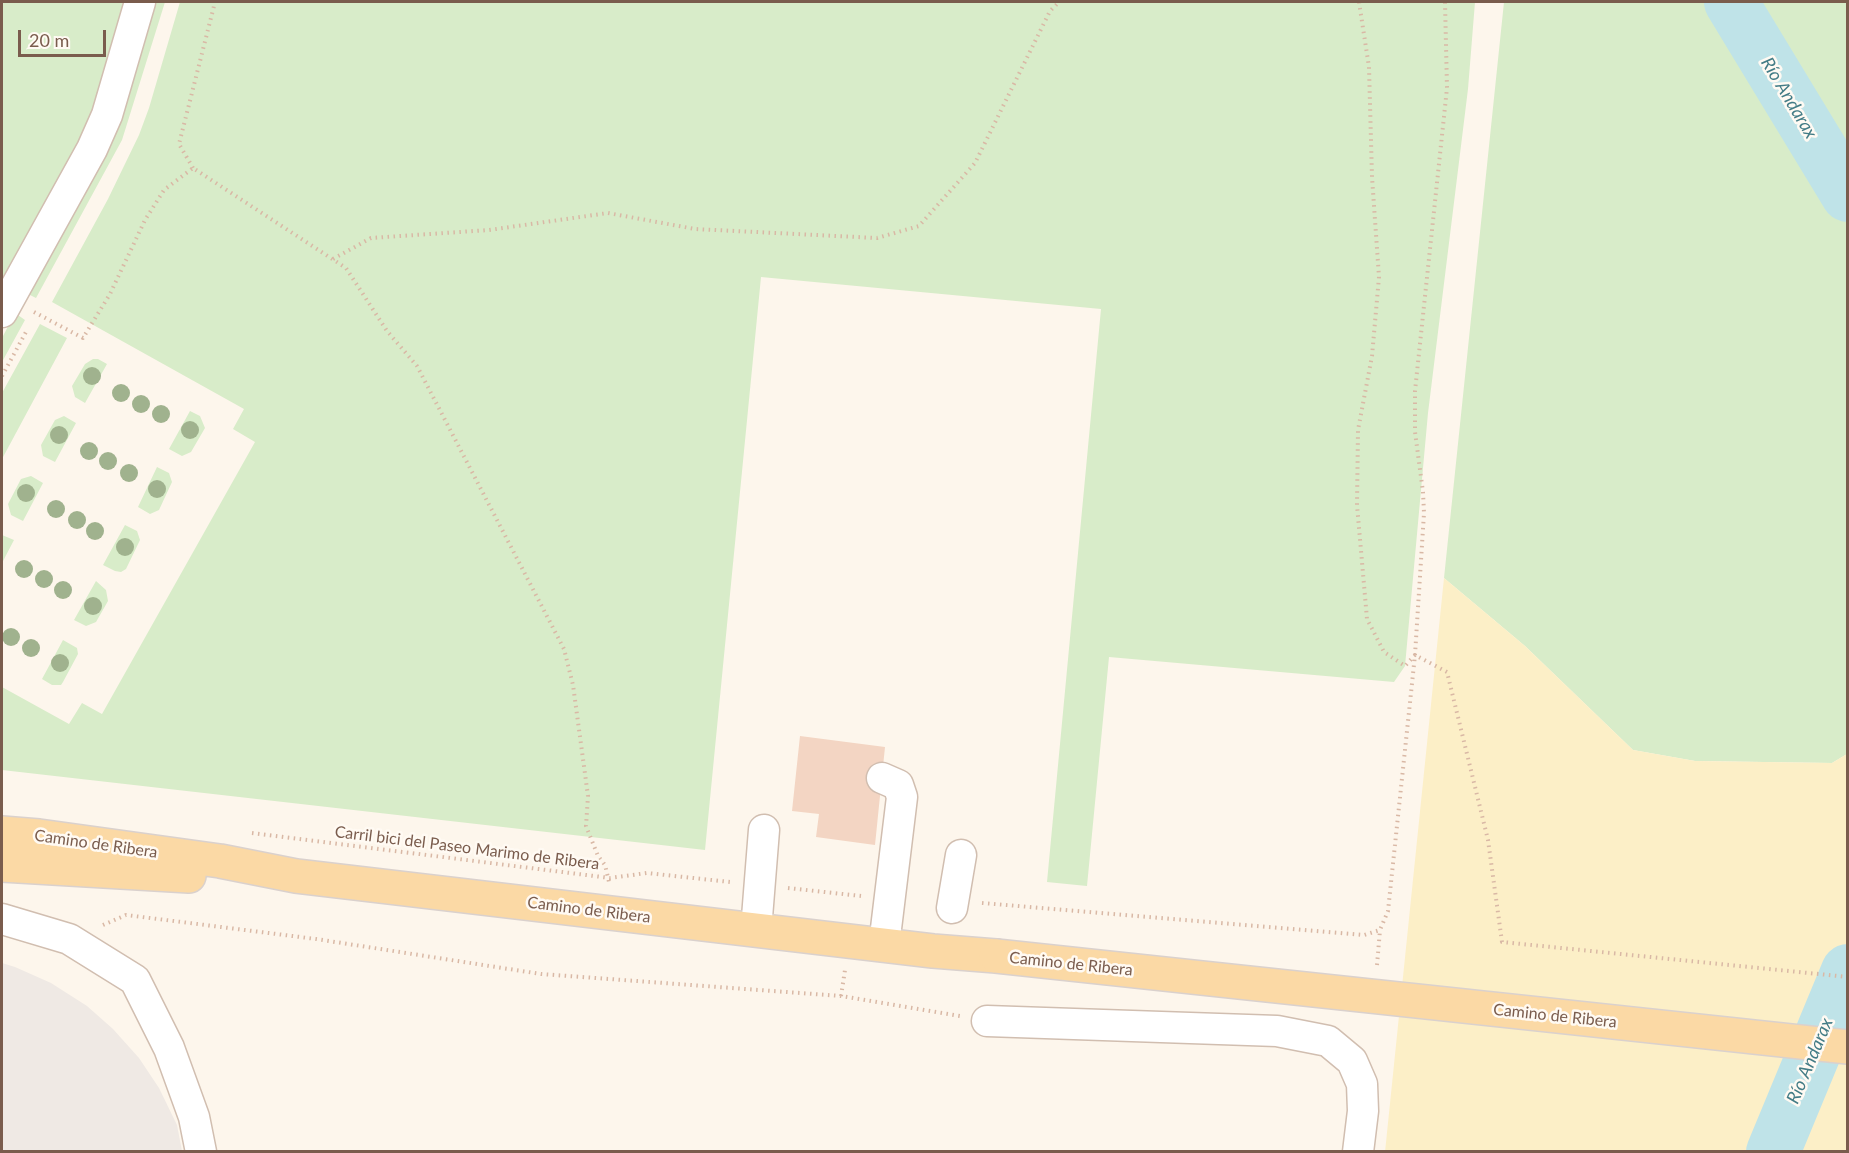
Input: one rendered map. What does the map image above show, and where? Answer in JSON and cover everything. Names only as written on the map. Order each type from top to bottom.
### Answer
[{"type":"main road","name":"Camino de Ribera","points":[[2,833],[220,861],[296,876],[884,945],[1848,1047]]},
{"type":"main road","name":"Camino de Ribera","points":[[2,865],[219,878],[296,876]]},
{"type":"street","points":[[6,305],[96,140],[107,115],[140,2]]},
{"type":"street","points":[[882,778],[898,785],[902,796],[884,945]]},
{"type":"street","points":[[756,930],[764,830]]},
{"type":"street","points":[[952,908],[961,855]]},
{"type":"street","points":[[2,919],[69,939],[135,980],[169,1048],[194,1117],[201,1152]]},
{"type":"street","points":[[987,1021],[1277,1031],[1328,1041],[1352,1061],[1362,1084],[1363,1112],[1358,1152]]},
{"type":"path","points":[[215,2],[179,144],[193,168],[346,268],[387,331],[417,366],[564,649],[573,685],[588,795],[586,826],[610,878],[606,912]]},
{"type":"path","points":[[333,259],[371,238],[489,230],[608,213],[695,229],[877,238],[919,226],[975,163],[1050,11],[1059,2]]},
{"type":"path","points":[[1359,2],[1368,67],[1379,277],[1371,356],[1358,430],[1357,505],[1367,619],[1384,652],[1405,666],[1415,656]]},
{"type":"path","points":[[952,908],[969,902],[1364,935],[1380,930],[1388,911],[1415,656],[1424,513],[1415,432],[1415,391],[1447,88],[1445,2]]},
{"type":"path","points":[[6,305],[83,338],[110,294],[145,220],[164,190],[193,168]]},
{"type":"path","points":[[1415,656],[1448,672],[1488,840],[1502,942],[1848,977]]},
{"type":"path","name":"Carril bici del Paseo Marimo de Ribera","points":[[249,832],[610,878],[647,873],[889,899]]},
{"type":"path","points":[[69,939],[126,915],[316,939],[541,974],[841,996],[987,1021]]},
{"type":"shaded area","points":[[2,963],[51,983],[87,1006],[113,1029],[139,1058],[159,1088],[177,1125],[182,1151],[2,1151]]},
{"type":"green space","points":[[2,2],[127,2],[90,120],[2,287]]},
{"type":"green space","points":[[153,2],[165,2],[122,140],[36,298],[26,293]]},
{"type":"green space","points":[[180,2],[1475,2],[1468,89],[1428,413],[1405,666],[1394,682],[1109,657],[1087,886],[1047,882],[1101,309],[761,277],[705,850],[2,770],[2,687],[69,724],[82,703],[102,714],[255,442],[233,429],[244,409],[52,302],[108,199],[139,135]]},
{"type":"green space","points":[[1504,2],[1847,2],[1847,754],[1832,763],[1695,761],[1633,750],[1525,646],[1444,578]]},
{"type":"green space","points":[[15,313],[25,320],[2,362],[2,338]]},
{"type":"green space","points":[[40,324],[67,338],[2,459],[2,393]]},
{"type":"green space","points":[[93,359],[107,364],[85,403],[75,397],[72,386],[85,364]]},
{"type":"green space","points":[[190,411],[200,416],[205,428],[191,452],[182,456],[169,449]]},
{"type":"green space","points":[[64,416],[76,423],[55,462],[43,456],[41,445],[55,420]]},
{"type":"green space","points":[[157,467],[169,473],[172,482],[159,510],[150,514],[138,507]]},
{"type":"green space","points":[[31,476],[43,483],[23,521],[11,515],[8,504],[21,479]]},
{"type":"green space","points":[[125,525],[137,531],[140,540],[126,569],[121,572],[103,565]]},
{"type":"green space","points":[[2,535],[14,540],[2,563]]},
{"type":"green space","points":[[96,581],[106,590],[108,601],[96,622],[86,626],[74,620]]},
{"type":"green space","points":[[63,640],[77,648],[78,654],[61,685],[52,685],[42,679]]},
{"type":"sand","points":[[1444,578],[1525,646],[1633,750],[1695,761],[1832,763],[1847,754],[1847,1151],[1385,1152]]},
{"type":"building","points":[[800,736],[885,747],[875,845],[816,837],[819,814],[792,811]]},
{"type":"waterway","name":"Río Andarax","points":[[1731,2],[1848,195]]},
{"type":"waterway","name":"Río Andarax","points":[[1773,1152],[1848,971]]}]
